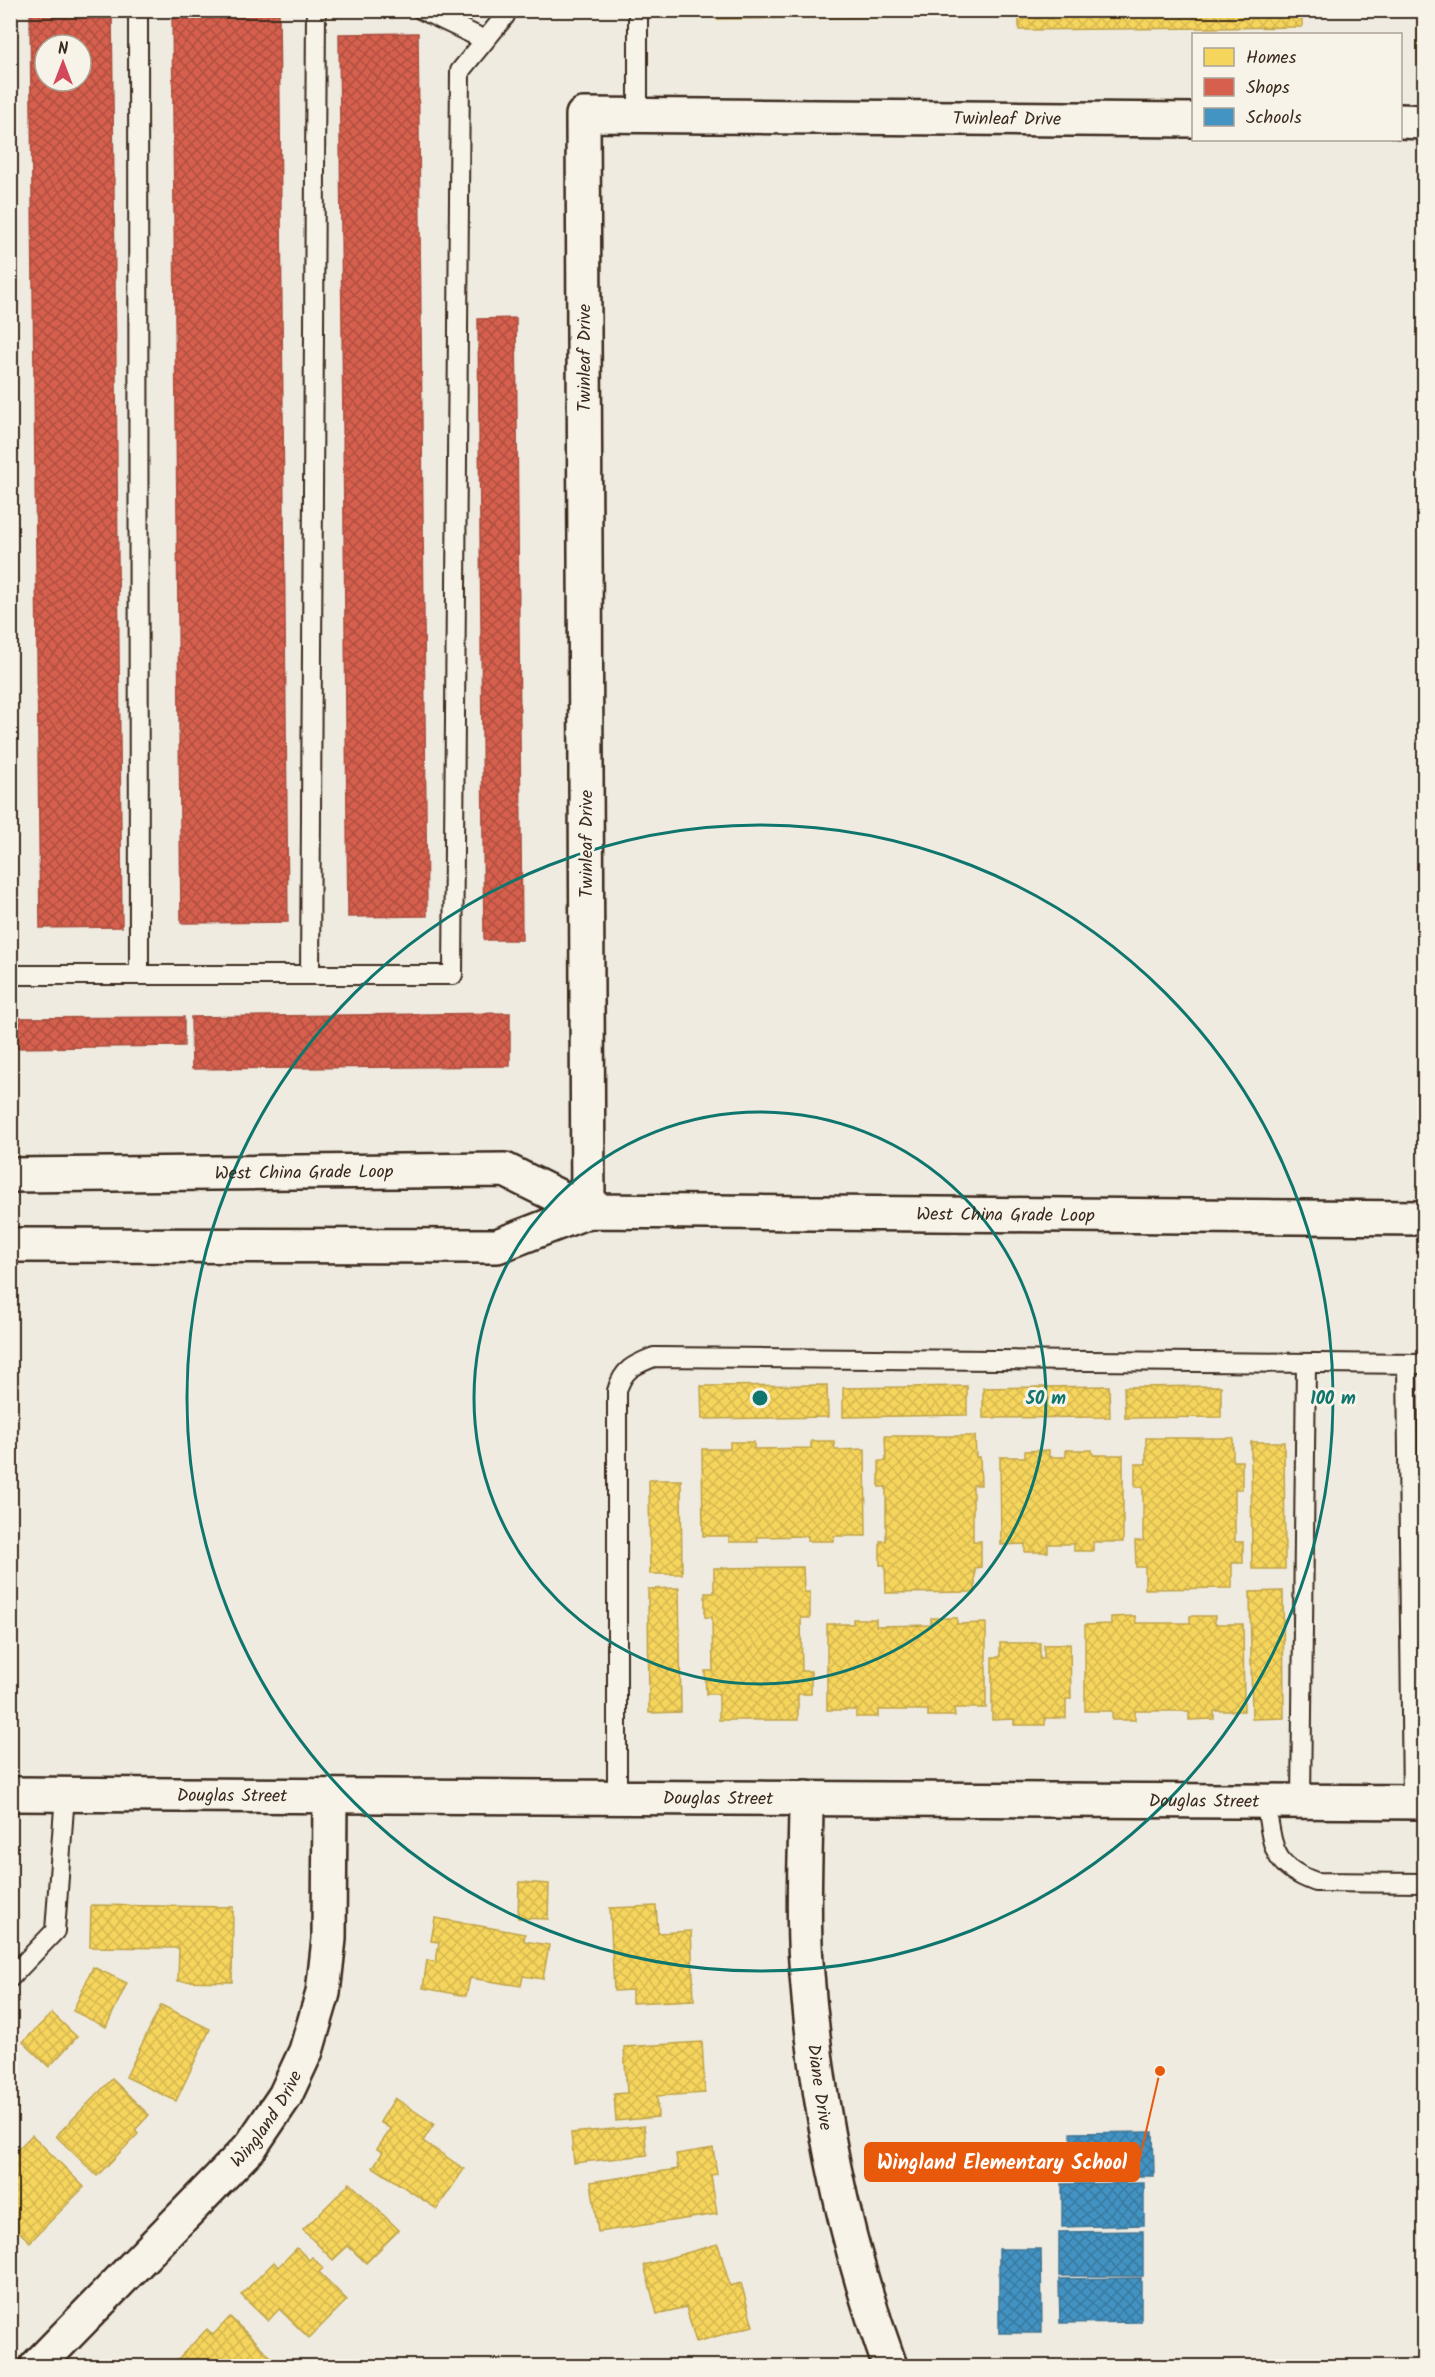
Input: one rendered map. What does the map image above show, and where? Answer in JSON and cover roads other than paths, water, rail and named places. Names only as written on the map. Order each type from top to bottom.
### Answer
[{"type":"street","name":"Twinleaf Drive","points":[[588,1211],[583,115],[1192,120]]},
{"type":"street","points":[[1402,121],[1425,122]]},
{"type":"street","name":"West China Grade Loop","points":[[10,1176],[505,1170],[588,1211]]},
{"type":"street","name":"West China Grade Loop","points":[[10,1245],[497,1246],[588,1211],[1425,1218]]},
{"type":"street","name":"Douglas Street","points":[[10,1794],[1419,1802]]},
{"type":"street","name":"Wingland Drive","points":[[37,2367],[250,2146],[285,2096],[306,2051],[323,1993],[329,1939],[330,1796]]},
{"type":"street","name":"Diane Drive","points":[[806,1798],[806,1960],[816,2073],[835,2186],[864,2296],[890,2367]]},
{"type":"lane","points":[[138,10],[139,975]]},
{"type":"lane","points":[[310,975],[316,10]]},
{"type":"lane","points":[[422,10],[485,40]]},
{"type":"lane","points":[[10,975],[453,975],[460,71],[505,16],[505,10]]},
{"type":"lane","points":[[638,10],[638,115]]},
{"type":"lane","points":[[616,1797],[617,1391],[621,1379],[630,1366],[654,1357],[1416,1364],[1419,1802]]},
{"type":"lane","points":[[1301,1801],[1306,1363]]},
{"type":"lane","points":[[10,1978],[55,1931],[65,1794]]},
{"type":"lane","points":[[1265,1801],[1275,1849],[1283,1866],[1301,1877],[1316,1882],[1425,1882]]},
{"type":"place","name":"Wingland Elementary School","points":[[1160,2071]]}]
